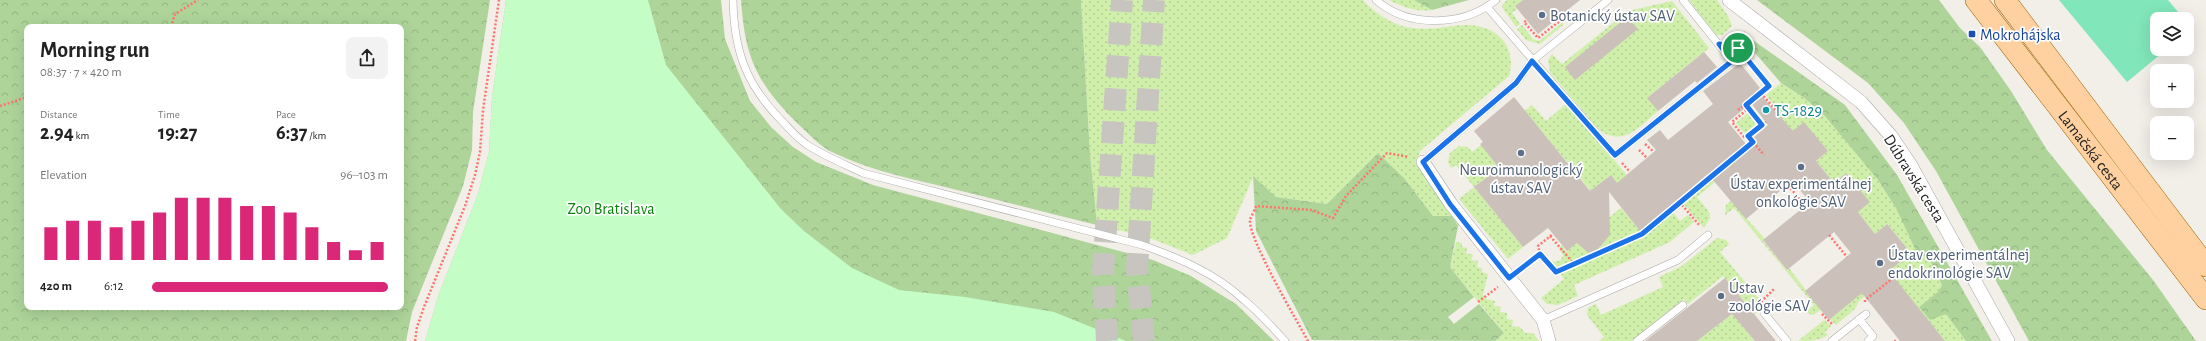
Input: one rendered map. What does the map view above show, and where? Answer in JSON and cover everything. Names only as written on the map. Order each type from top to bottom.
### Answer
[{"type":"main road","name":"Lamačská cesta","points":[[1976,0],[2206,299]]},
{"type":"main road","name":"Lamačská cesta","points":[[2005,0],[2206,266]]},
{"type":"street","name":"Dúbravská cesta","points":[[1729,0],[1861,102],[1891,136],[1910,164],[2008,341]]},
{"type":"street","points":[[1417,160],[1450,204],[1543,320],[1549,341]]},
{"type":"lane","points":[[733,0],[737,43],[743,66],[754,87],[767,105],[805,143],[832,159],[863,173],[1142,245],[1172,255],[1203,270],[1225,284],[1244,299],[1285,341]]},
{"type":"lane","points":[[1376,0],[1397,13],[1413,18],[1433,21],[1454,20],[1487,7],[1496,0]]},
{"type":"lane","points":[[1417,160],[1516,83],[1532,61],[1608,0]]},
{"type":"lane","points":[[1487,7],[1532,61],[1615,155],[1732,61],[1683,0]]},
{"type":"lane","points":[[1543,320],[1678,260],[1708,235]]},
{"type":"lane","points":[[1637,341],[1683,305]]},
{"type":"lane","points":[[1764,313],[1787,341]]},
{"type":"lane","points":[[1832,341],[1866,314]]},
{"type":"lane","points":[[1859,319],[1873,336],[1868,341]]},
{"type":"path","points":[[172,24],[175,14],[198,0]]},
{"type":"path","points":[[415,341],[417,327],[424,307],[465,206],[475,175],[480,152],[483,110],[499,0]]},
{"type":"path","points":[[1526,20],[1524,22],[1538,38],[1561,20],[1565,21]]},
{"type":"path","points":[[1719,44],[1738,48],[1769,86],[1757,96],[1732,122],[1735,129],[1744,136],[1748,136],[1764,156]]},
{"type":"path","points":[[1761,93],[1778,113]]},
{"type":"path","points":[[0,106],[24,98]]},
{"type":"path","points":[[1738,110],[1748,107]]},
{"type":"path","points":[[1748,107],[1762,125]]},
{"type":"path","points":[[1758,120],[1762,117]]},
{"type":"path","points":[[1748,136],[1766,122]]},
{"type":"path","points":[[1575,265],[1552,235],[1538,246],[1540,254],[1556,272],[1575,265],[1642,234],[1753,142]]},
{"type":"path","points":[[1308,341],[1267,265],[1252,233],[1250,220],[1256,206],[1311,210],[1333,218],[1346,196],[1387,153],[1417,160]]},
{"type":"path","points":[[1788,185],[1805,206]]},
{"type":"path","points":[[1682,205],[1703,229]]},
{"type":"path","points":[[1829,236],[1847,257]]},
{"type":"path","points":[[1478,302],[1540,254]]},
{"type":"path","points":[[1866,314],[1865,300],[1882,289],[1892,279]]},
{"type":"path","points":[[1760,301],[1775,288]]},
{"type":"path","points":[[1822,314],[1834,327]]},
{"type":"green space","points":[[0,0],[490,0],[473,112],[472,150],[463,186],[412,312],[406,341],[0,341]]},
{"type":"green space","name":"Zoo Bratislava","points":[[506,0],[721,0],[725,39],[750,101],[771,127],[793,147],[816,162],[873,185],[1153,260],[1191,276],[1236,304],[1274,341],[425,341],[439,294],[478,194],[489,152],[492,97]]},
{"type":"green space","name":"Zoo Bratislava","points":[[506,0],[648,0],[666,65],[781,209],[804,231],[852,268],[899,290],[965,297],[1054,312],[1126,341],[425,341],[439,294],[478,194],[489,152],[492,97]]},
{"type":"green space","points":[[741,0],[1081,0],[1090,154],[1097,225],[892,174],[863,165],[824,147],[814,140],[797,123],[762,81],[755,68],[746,38]]},
{"type":"green space","points":[[1081,0],[1363,0],[1373,10],[1393,22],[1406,27],[1427,29],[1468,25],[1488,29],[1503,40],[1507,47],[1511,66],[1509,76],[1420,151],[1416,164],[1461,223],[1458,226],[1452,216],[1433,216],[1404,178],[1378,153],[1327,204],[1276,197],[1253,177],[1227,238],[1193,255],[1147,237],[1097,225],[1090,154]]},
{"type":"green space","points":[[1389,0],[1414,0],[1432,10],[1410,8]]},
{"type":"green space","points":[[1414,0],[1469,0],[1432,10]]},
{"type":"green space","points":[[1507,0],[1523,0],[1515,6],[1517,9],[1512,13],[1520,24],[1516,27],[1502,7]]},
{"type":"green space","points":[[1689,0],[1717,0],[1728,16],[1732,26],[1722,35],[1716,35]]},
{"type":"green space","points":[[1757,0],[1939,0],[1960,28],[1980,47],[2011,91],[2047,150],[2153,280],[2196,341],[2029,341],[1936,171],[1904,123],[1868,83]]},
{"type":"green space","points":[[2059,0],[2168,0],[2178,12],[2150,12],[2150,56],[2159,56],[2127,82]]},
{"type":"green space","points":[[1672,1],[1709,48],[1648,97],[1658,111],[1637,129],[1623,136],[1607,134],[1598,129],[1550,72],[1548,60],[1552,54],[1562,64],[1628,11]]},
{"type":"green space","points":[[1563,22],[1563,25],[1540,44],[1526,40],[1517,29],[1522,25],[1533,39],[1539,41]]},
{"type":"green space","points":[[1747,36],[1845,105],[1897,175],[1992,341],[1966,341],[1946,314],[1930,320],[1919,307],[1938,292],[1942,285],[1929,258],[1917,253],[1896,208],[1878,180],[1825,116],[1803,97],[1781,83],[1749,46]]},
{"type":"green space","points":[[1781,83],[1803,97],[1825,116],[1878,180],[1929,258],[1942,284],[1939,292],[1919,307],[1946,314],[1966,341],[1945,341],[1891,275],[1859,301],[1855,309],[1836,325],[1830,319],[1911,253],[1887,224],[1875,234],[1858,212],[1869,202],[1846,173],[1834,183],[1816,161],[1828,151],[1804,123],[1792,132],[1779,116],[1781,114],[1766,95]]},
{"type":"green space","points":[[1566,104],[1627,175],[1602,196],[1612,177],[1609,176],[1591,191],[1525,111],[1532,105],[1546,121]]},
{"type":"green space","points":[[1748,113],[1756,125],[1745,134],[1736,123]]},
{"type":"green space","points":[[1481,145],[1499,168],[1474,187],[1456,165],[1451,168],[1448,162],[1450,153],[1459,146],[1468,147],[1472,152]]},
{"type":"green space","points":[[1378,153],[1404,178],[1433,216],[1452,216],[1458,226],[1450,267],[1474,297],[1448,317],[1454,324],[1479,304],[1504,333],[1495,341],[1312,340],[1256,231],[1253,176],[1276,197],[1327,204]]},
{"type":"green space","points":[[1740,156],[1738,163],[1697,197],[1709,212],[1710,218],[1704,228],[1682,202]]},
{"type":"green space","points":[[1474,187],[1523,247],[1508,259],[1459,199]]},
{"type":"green space","points":[[1731,201],[1765,239],[1763,241],[1787,270],[1789,268],[1821,310],[1813,315],[1805,312],[1814,305],[1734,208],[1725,215],[1726,205]]},
{"type":"green space","points":[[1621,208],[1641,232],[1575,264],[1557,270],[1548,259],[1555,262],[1561,260],[1563,255],[1559,248],[1562,245],[1566,252]]},
{"type":"green space","points":[[1672,211],[1680,221],[1688,215],[1694,222],[1670,242],[1574,285],[1578,296],[1558,305],[1547,304],[1541,298],[1564,279],[1560,273],[1642,235]]},
{"type":"green space","points":[[1717,238],[1726,240],[1729,244],[1720,252],[1759,299],[1757,301],[1764,309],[1755,314],[1723,276],[1688,304],[1684,299],[1631,341],[1599,341],[1604,337],[1587,315],[1588,308],[1596,304],[1601,315],[1663,287],[1659,277],[1682,266]]},
{"type":"green space","points":[[1456,242],[1462,243],[1462,247],[1467,248],[1466,253],[1473,255],[1471,260],[1478,261],[1477,267],[1482,268],[1482,272],[1488,274],[1483,295],[1486,299],[1495,301],[1494,306],[1501,307],[1500,312],[1507,313],[1507,319],[1513,320],[1512,326],[1520,327],[1525,333],[1533,333],[1539,341],[1495,341],[1504,333],[1450,267]]},
{"type":"green space","points":[[1732,314],[1755,341],[1697,341]]},
{"type":"green space","points":[[1824,320],[1831,326],[1825,332],[1828,335],[1818,340],[1798,341]]},
{"type":"building","name":"Botanický ústav SAV","points":[[1523,0],[1580,0],[1538,34],[1515,6]]},
{"type":"building","points":[[1627,17],[1638,29],[1575,80],[1565,67]]},
{"type":"building","points":[[1704,52],[1717,67],[1697,83],[1695,81],[1658,111],[1647,98]]},
{"type":"building","points":[[1740,63],[1760,88],[1758,90],[1767,102],[1793,131],[1804,122],[1828,151],[1816,161],[1834,183],[1846,173],[1870,202],[1858,212],[1875,234],[1887,224],[1911,253],[1889,271],[1945,341],[1900,341],[1862,293],[1829,320],[1805,291],[1851,253],[1834,232],[1787,270],[1763,240],[1810,202],[1792,181],[1746,219],[1708,174],[1640,231],[1609,192],[1610,235],[1592,256],[1577,243],[1567,251],[1548,228],[1523,247],[1474,187],[1499,168],[1480,144],[1483,142],[1474,131],[1514,97],[1590,191],[1611,175],[1617,183],[1656,150],[1647,140],[1660,130],[1668,140],[1713,104],[1703,91]],"holes":[[[1751,103],[1768,125],[1746,144],[1728,122]]]},
{"type":"building","name":"Ústav zoológie SAV","points":[[1725,278],[1776,341],[1755,341],[1732,314],[1697,341],[1645,341]]},
{"type":"tunnel","points":[[1107,341],[1103,271],[1122,0]]},
{"type":"tunnel","points":[[1144,341],[1137,268],[1154,0]]},
{"type":"place","name":"Botanický ústav SAV","points":[[1542,15]]},
{"type":"place","name":"Mokrohájska","points":[[1972,34]]},
{"type":"place","name":"TS-1829","points":[[1766,110]]},
{"type":"place","name":"Neuroimunologický ústav SAV","points":[[1521,153]]},
{"type":"place","name":"Ústav experimentálnej onkológie SAV","points":[[1801,167]]},
{"type":"place","name":"Ústav experimentálnej endokrinológie SAV","points":[[1880,263]]},
{"type":"place","name":"Ústav zoológie SAV","points":[[1721,296]]},
{"type":"route","points":[[1719,44],[1738,48],[1769,86],[1746,105],[1762,125],[1748,136],[1753,142],[1642,234],[1575,265],[1556,272],[1540,254],[1509,278],[1450,204],[1423,162],[1516,83],[1532,61],[1615,155],[1732,61],[1719,44]]}]
